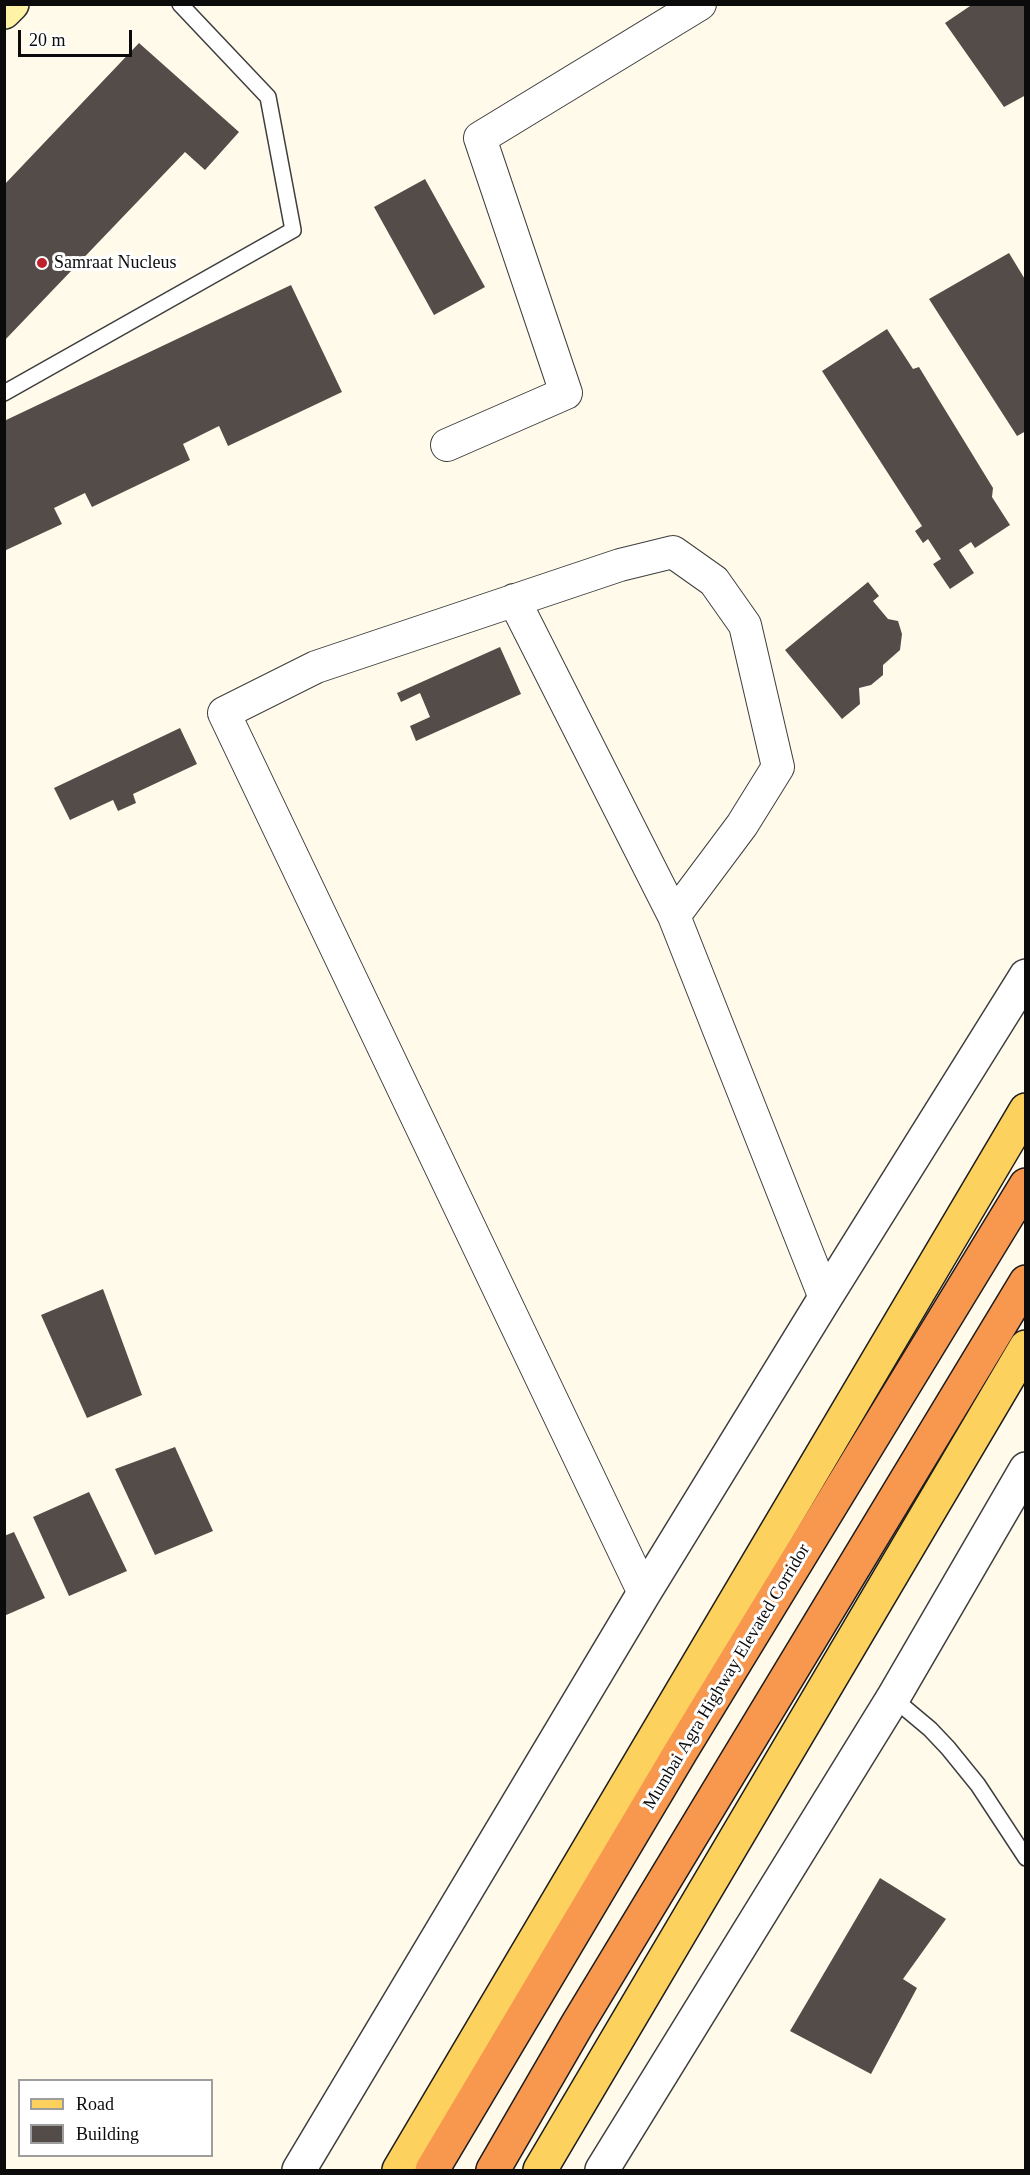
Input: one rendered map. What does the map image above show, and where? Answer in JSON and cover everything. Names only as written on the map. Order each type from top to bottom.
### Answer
[{"type":"highway","name":"Mumbai Agra Highway Elevated Corridor","points":[[432,2170],[681,1751],[1026,1185]]},
{"type":"highway","points":[[493,2170],[577,2025],[1026,1282]]},
{"type":"main road","points":[[4,12],[12,4]]},
{"type":"main road","points":[[399,2170],[1026,1110]]},
{"type":"main road","points":[[540,2170],[1026,1347]]},
{"type":"street","points":[[447,444],[566,393],[480,138],[700,4]]},
{"type":"street","points":[[644,1593],[224,713],[316,667],[620,565],[673,552],[714,581],[745,625],[778,767],[742,825],[674,916]]},
{"type":"street","points":[[514,600],[674,916],[825,1298]]},
{"type":"street","points":[[299,2170],[644,1593],[1026,976]]},
{"type":"street","points":[[602,2170],[893,1698],[1026,1469]]},
{"type":"lane","points":[[4,393],[293,230],[268,97],[180,4]]},
{"type":"lane","points":[[893,1698],[930,1729],[948,1748],[978,1785],[1026,1858]]},
{"type":"building","points":[[973,4],[1026,4],[1026,95],[1004,107],[945,23]]},
{"type":"building","name":"Samraat Nucleus","points":[[139,43],[239,132],[205,170],[185,152],[4,341],[4,185]]},
{"type":"building","points":[[425,179],[485,287],[434,315],[374,207]]},
{"type":"building","points":[[1009,253],[1026,281],[1026,431],[1017,436],[929,299]]},
{"type":"building","points":[[291,285],[342,392],[228,446],[219,426],[183,444],[190,460],[92,507],[85,493],[54,508],[62,524],[4,551],[4,421]]},
{"type":"building","points":[[887,329],[913,369],[919,367],[993,488],[992,497],[1010,525],[975,548],[971,542],[959,550],[974,573],[950,589],[933,564],[941,559],[928,539],[923,543],[915,531],[922,526],[822,371]]},
{"type":"building","points":[[868,582],[879,596],[873,601],[888,619],[898,621],[902,634],[900,650],[883,665],[883,675],[871,685],[859,688],[860,704],[842,719],[785,650]]},
{"type":"building","points":[[500,647],[521,694],[416,741],[410,726],[430,717],[420,693],[401,702],[397,693]]},
{"type":"building","points":[[180,728],[197,764],[133,794],[136,803],[118,811],[113,800],[70,820],[54,788]]},
{"type":"building","points":[[103,1289],[142,1395],[87,1418],[41,1315]]},
{"type":"building","points":[[175,1447],[213,1531],[155,1555],[115,1469]]},
{"type":"building","points":[[89,1492],[127,1571],[69,1596],[33,1517]]},
{"type":"building","points":[[14,1532],[45,1598],[4,1616],[4,1536]]},
{"type":"building","points":[[880,1878],[946,1919],[903,1979],[917,1988],[871,2074],[790,2031]]},
{"type":"place","name":"Samraat Nucleus","points":[[42,263]]}]
